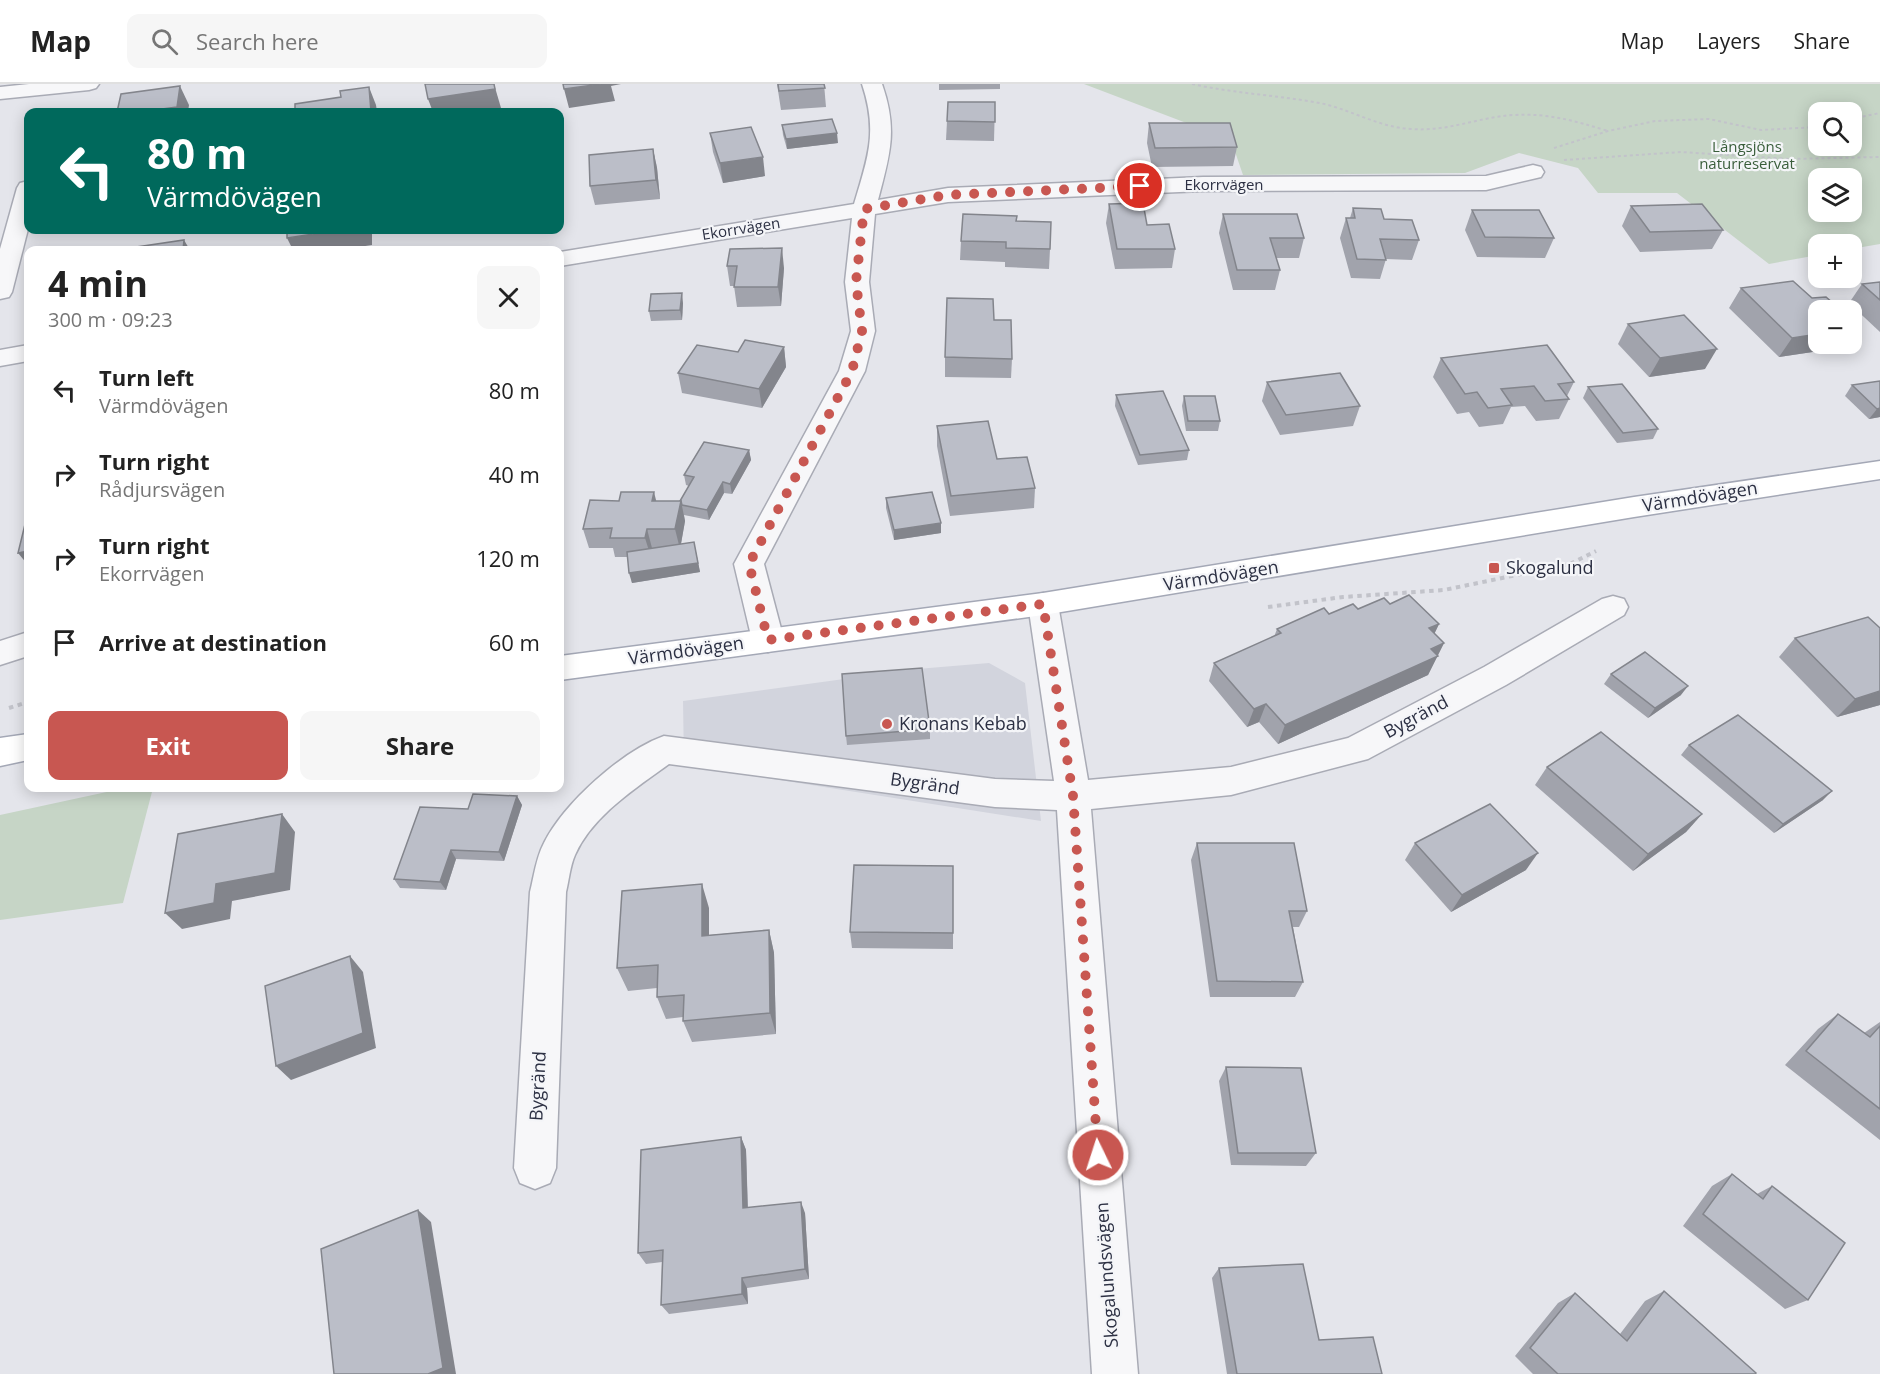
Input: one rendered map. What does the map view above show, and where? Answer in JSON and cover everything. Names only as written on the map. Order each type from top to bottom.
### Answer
[{"type":"main road","name":"Värmdövägen","points":[[564,667],[1043,604],[1634,507],[1880,471]]},
{"type":"main road","points":[[0,752],[24,748]]},
{"type":"street","points":[[0,93],[61,92],[89,84]]},
{"type":"street","points":[[768,640],[749,564],[852,371],[862,331],[856,282],[864,209],[880,149],[880,108],[872,84]]},
{"type":"street","name":"Ekorrvägen","points":[[564,258],[948,195],[1203,184],[1486,183],[1538,166]]},
{"type":"street","points":[[0,292],[24,203]]},
{"type":"street","points":[[0,358],[24,354]]},
{"type":"street","name":"Skogalundsvägen","points":[[1043,604],[1073,796],[1115,1374]]},
{"type":"street","name":"Bygränd","points":[[535,1168],[548,892],[558,850],[586,810],[622,779],[664,750],[994,793],[1073,796],[1231,781],[1356,749],[1495,676],[1613,607]]},
{"type":"street","points":[[0,653],[24,645]]},
{"type":"path","points":[[1192,84],[1231,93],[1316,102],[1378,123],[1408,129],[1441,130],[1513,115],[1560,116],[1608,131]]},
{"type":"path","points":[[1862,117],[1880,113]]},
{"type":"path","points":[[1538,166],[1550,149],[1608,131],[1655,121],[1708,119],[1761,130],[1808,128]]},
{"type":"path","points":[[1538,166],[1681,152],[1790,159],[1880,157]]},
{"type":"path","points":[[0,710],[24,703]]},
{"type":"shaded area","points":[[989,663],[1025,683],[1041,821],[684,765],[683,701],[917,669]]},
{"type":"green space","name":"Långsjöns naturreservat","points":[[1084,84],[1880,84],[1880,244],[1862,247],[1862,234],[1808,234],[1808,257],[1769,264],[1677,193],[1598,193],[1578,168],[1519,153],[1465,173],[1243,175],[1231,140]]},
{"type":"green space","points":[[106,792],[152,792],[123,903],[0,920],[0,815]]},
{"type":"building","points":[[425,84],[494,84],[495,89],[428,99]]},
{"type":"building","points":[[563,84],[601,84],[564,89]]},
{"type":"building","points":[[778,84],[824,84],[825,88],[779,91]]},
{"type":"building","points":[[180,86],[177,107],[118,108],[121,94]]},
{"type":"building","points":[[369,87],[371,108],[295,108],[295,104],[341,97],[340,91]]},
{"type":"building","points":[[948,102],[995,102],[995,122],[947,121]]},
{"type":"building","points":[[832,119],[837,133],[786,139],[782,125]]},
{"type":"building","points":[[1149,123],[1230,123],[1237,147],[1155,148]]},
{"type":"building","points":[[751,127],[763,157],[720,163],[710,133]]},
{"type":"building","points":[[653,149],[656,180],[590,186],[589,155]]},
{"type":"building","points":[[1143,203],[1147,225],[1169,224],[1175,249],[1117,249],[1109,204]]},
{"type":"building","points":[[1702,204],[1723,230],[1650,232],[1631,206]]},
{"type":"building","points":[[1353,208],[1381,209],[1384,219],[1412,220],[1419,240],[1380,239],[1386,260],[1357,259],[1346,218],[1355,218]]},
{"type":"building","points":[[1472,210],[1539,210],[1554,238],[1485,237]]},
{"type":"building","points":[[963,214],[1017,216],[1016,221],[1051,222],[1050,249],[1006,248],[1006,242],[961,241]]},
{"type":"building","points":[[1223,214],[1297,214],[1304,238],[1270,238],[1280,270],[1237,270]]},
{"type":"building","points":[[287,234],[314,234],[287,238]]},
{"type":"building","points":[[184,240],[183,246],[143,246]]},
{"type":"building","points":[[782,248],[778,287],[734,287],[737,266],[727,266],[730,249]]},
{"type":"building","points":[[1793,281],[1812,298],[1826,297],[1829,300],[1808,300],[1808,336],[1792,338],[1741,288]]},
{"type":"building","points":[[1880,282],[1880,300],[1862,284]]},
{"type":"building","points":[[682,293],[680,310],[649,311],[651,294]]},
{"type":"building","points":[[947,298],[993,299],[994,320],[1011,320],[1012,359],[945,357]]},
{"type":"building","points":[[1684,315],[1717,349],[1660,358],[1628,324]]},
{"type":"building","points":[[745,340],[784,347],[759,389],[678,373],[697,345],[738,352]]},
{"type":"building","points":[[1547,345],[1574,382],[1558,384],[1569,399],[1545,401],[1534,386],[1501,389],[1512,405],[1488,408],[1477,392],[1465,394],[1441,358]]},
{"type":"building","points":[[1340,373],[1360,406],[1286,415],[1267,382]]},
{"type":"building","points":[[1880,381],[1880,408],[1877,409],[1852,385]]},
{"type":"building","points":[[1622,384],[1658,429],[1623,433],[1588,387]]},
{"type":"building","points":[[1163,391],[1189,450],[1140,455],[1116,395]]},
{"type":"building","points":[[1184,396],[1215,396],[1220,421],[1188,421]]},
{"type":"building","points":[[988,421],[997,459],[1027,457],[1035,488],[951,496],[937,426]]},
{"type":"building","points":[[704,442],[749,450],[730,484],[723,482],[707,510],[682,505],[680,501],[694,477],[684,475]]},
{"type":"building","points":[[621,492],[654,492],[652,501],[681,501],[675,529],[647,529],[645,538],[610,538],[612,528],[583,529],[590,500],[619,501]]},
{"type":"building","points":[[932,492],[941,523],[894,530],[886,498]]},
{"type":"building","points":[[24,528],[24,552],[18,553]]},
{"type":"building","points":[[694,542],[698,563],[629,573],[627,552]]},
{"type":"building","points":[[1409,595],[1439,624],[1429,628],[1444,643],[1431,649],[1438,656],[1285,725],[1266,704],[1254,709],[1214,663],[1281,633],[1277,629],[1324,608],[1329,614],[1353,604],[1358,609],[1384,598],[1390,604]]},
{"type":"building","points":[[1868,617],[1880,628],[1880,691],[1855,699],[1795,638]]},
{"type":"building","points":[[1645,652],[1688,686],[1655,708],[1611,674]]},
{"type":"building","name":"Kronans Kebab","points":[[922,668],[930,729],[846,736],[842,674]]},
{"type":"building","points":[[1738,715],[1832,791],[1783,824],[1689,745]]},
{"type":"building","points":[[1601,732],[1702,814],[1648,854],[1547,767]]},
{"type":"building","points":[[473,794],[517,796],[499,852],[451,850],[440,882],[394,879],[420,807],[468,809]]},
{"type":"building","points":[[1490,804],[1538,853],[1462,895],[1415,843]]},
{"type":"building","points":[[282,814],[275,873],[216,884],[214,903],[165,913],[178,834]]},
{"type":"building","points":[[1197,843],[1294,843],[1307,911],[1289,911],[1303,982],[1217,981]]},
{"type":"building","points":[[854,865],[953,866],[953,933],[850,932]]},
{"type":"building","points":[[702,884],[702,936],[769,930],[770,1013],[683,1021],[684,995],[657,997],[658,965],[617,968],[622,891]]},
{"type":"building","points":[[350,956],[363,1033],[276,1066],[265,986]]},
{"type":"building","points":[[1838,1014],[1870,1037],[1880,1026],[1880,1109],[1806,1051]]},
{"type":"building","points":[[1226,1067],[1301,1068],[1316,1153],[1238,1153]]},
{"type":"building","points":[[741,1137],[743,1208],[801,1202],[805,1269],[742,1278],[742,1294],[661,1305],[663,1250],[638,1253],[641,1150]]},
{"type":"building","points":[[1732,1174],[1763,1199],[1772,1186],[1845,1243],[1808,1300],[1703,1214]]},
{"type":"building","points":[[418,1210],[443,1368],[428,1374],[334,1374],[321,1249]]},
{"type":"building","points":[[1303,1264],[1319,1340],[1373,1337],[1382,1374],[1237,1374],[1219,1268]]},
{"type":"building","points":[[1664,1291],[1756,1373],[1558,1374],[1530,1348],[1575,1293],[1627,1341]]},
{"type":"place","name":"Skogalund","points":[[1494,568]]},
{"type":"place","name":"Kronans Kebab","points":[[887,724]]},
{"type":"route","points":[[1098,1155],[1073,796],[1043,604],[768,640],[749,564],[852,371],[862,331],[856,282],[864,209],[948,195],[1035,189],[1140,186]]}]
